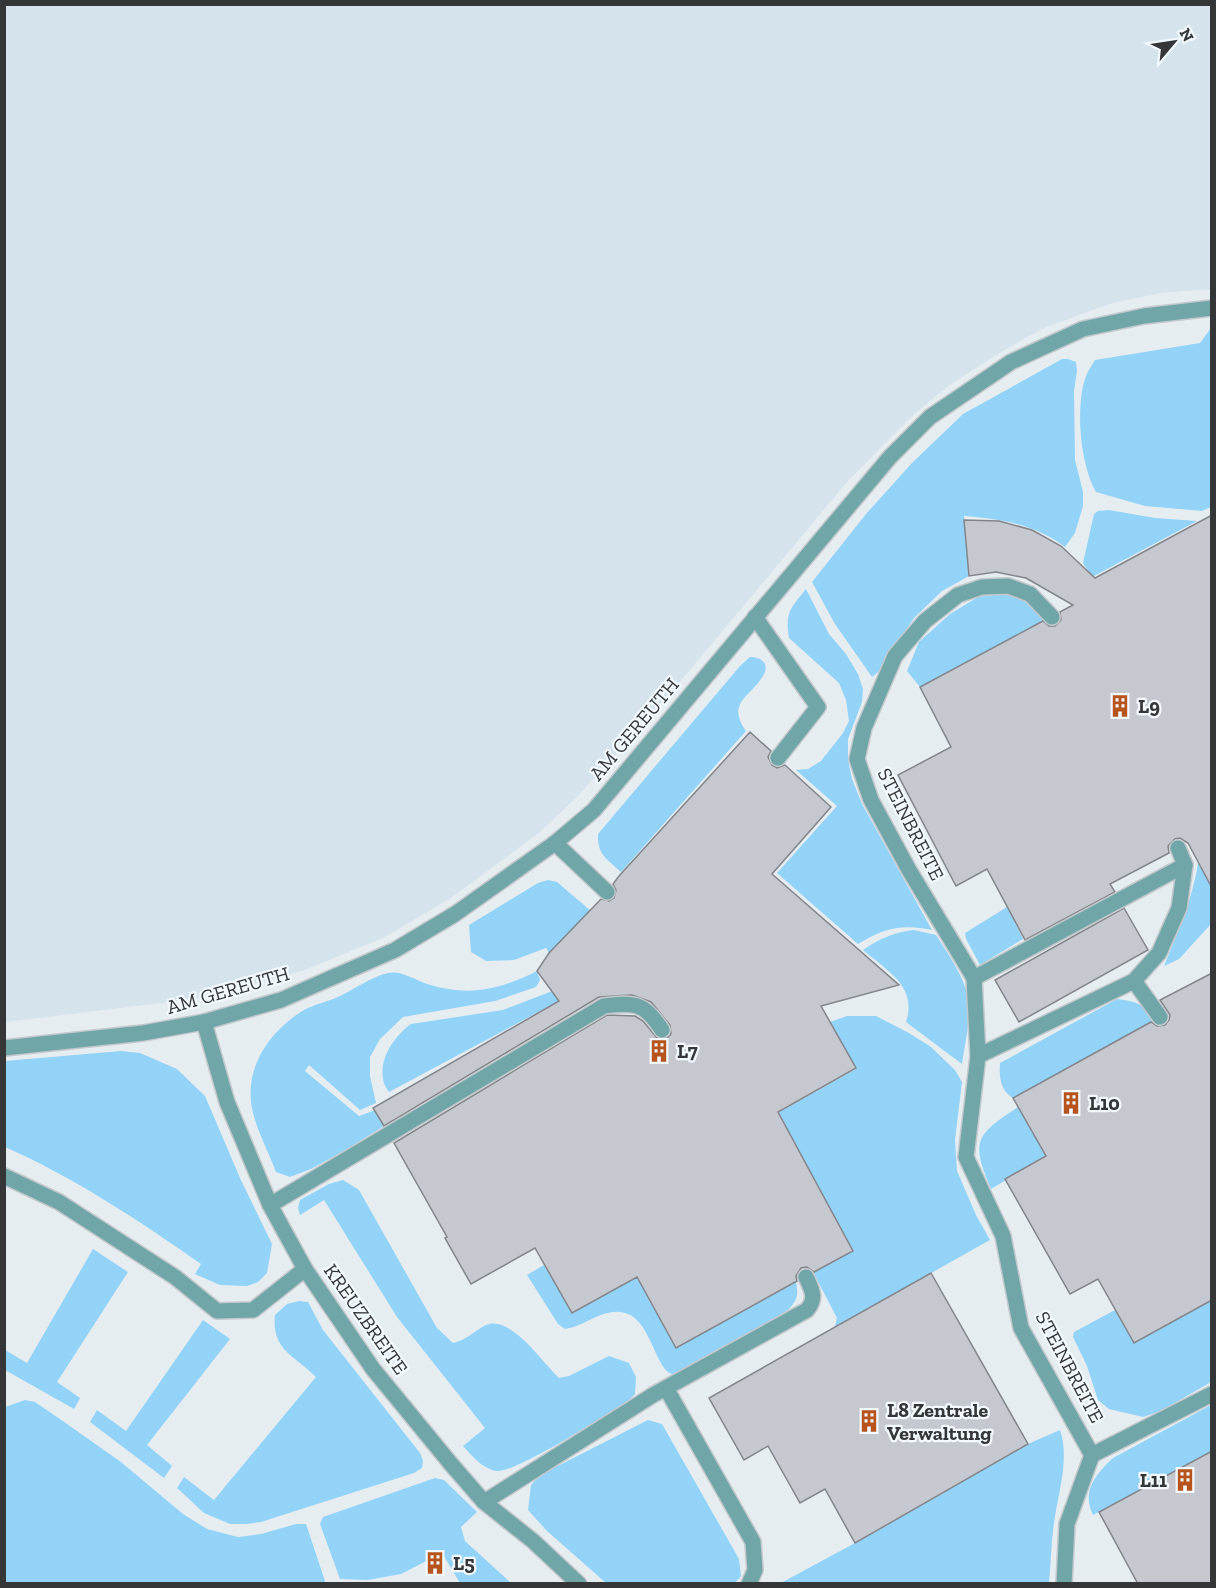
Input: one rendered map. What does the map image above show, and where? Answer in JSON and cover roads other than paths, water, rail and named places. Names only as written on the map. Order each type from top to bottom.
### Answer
[{"type":"lane","name":"AM GEREUTH","points":[[4,1047],[143,1033],[204,1022],[281,1000],[396,950],[455,914],[555,843],[594,810],[890,457],[930,417],[1011,362],[1083,329],[1144,316],[1212,308]]},
{"type":"lane","name":"STEINBREITE","points":[[1052,616],[1030,594],[1008,586],[982,587],[958,596],[925,621],[895,656],[864,728],[857,759],[872,800],[919,887],[974,978],[978,1056],[966,1158],[1003,1236],[1021,1328],[1092,1455]]},
{"type":"lane","points":[[755,617],[818,707],[778,758]]},
{"type":"lane","points":[[555,843],[607,892]]},
{"type":"lane","points":[[978,1056],[1134,981],[1159,953],[1179,908],[1185,865],[1178,848]]},
{"type":"lane","points":[[974,978],[1185,865]]},
{"type":"lane","points":[[1134,981],[1160,1017]]},
{"type":"lane","points":[[270,1205],[604,1006],[638,1005],[652,1013],[663,1030]]},
{"type":"lane","name":"KREUZBREITE","points":[[204,1022],[227,1102],[270,1205],[305,1269],[373,1369],[484,1502],[579,1584]]},
{"type":"lane","points":[[4,1176],[69,1208],[175,1276],[217,1311],[253,1310],[305,1269]]},
{"type":"lane","points":[[484,1502],[666,1388],[807,1310],[814,1298],[806,1277]]},
{"type":"lane","points":[[666,1388],[753,1542],[755,1570],[749,1584]]},
{"type":"lane","name":"STEINBREITE","points":[[1064,1584],[1067,1524],[1092,1455],[1212,1394]]},
{"type":"place","name":"L9","points":[[1120,706]]},
{"type":"place","name":"L7","points":[[659,1051]]},
{"type":"place","name":"L10","points":[[1071,1103]]},
{"type":"place","name":"L8 Zentrale Verwaltung","points":[[869,1421]]},
{"type":"place","name":"L11","points":[[1185,1480]]},
{"type":"place","name":"L5","points":[[435,1563]]}]
